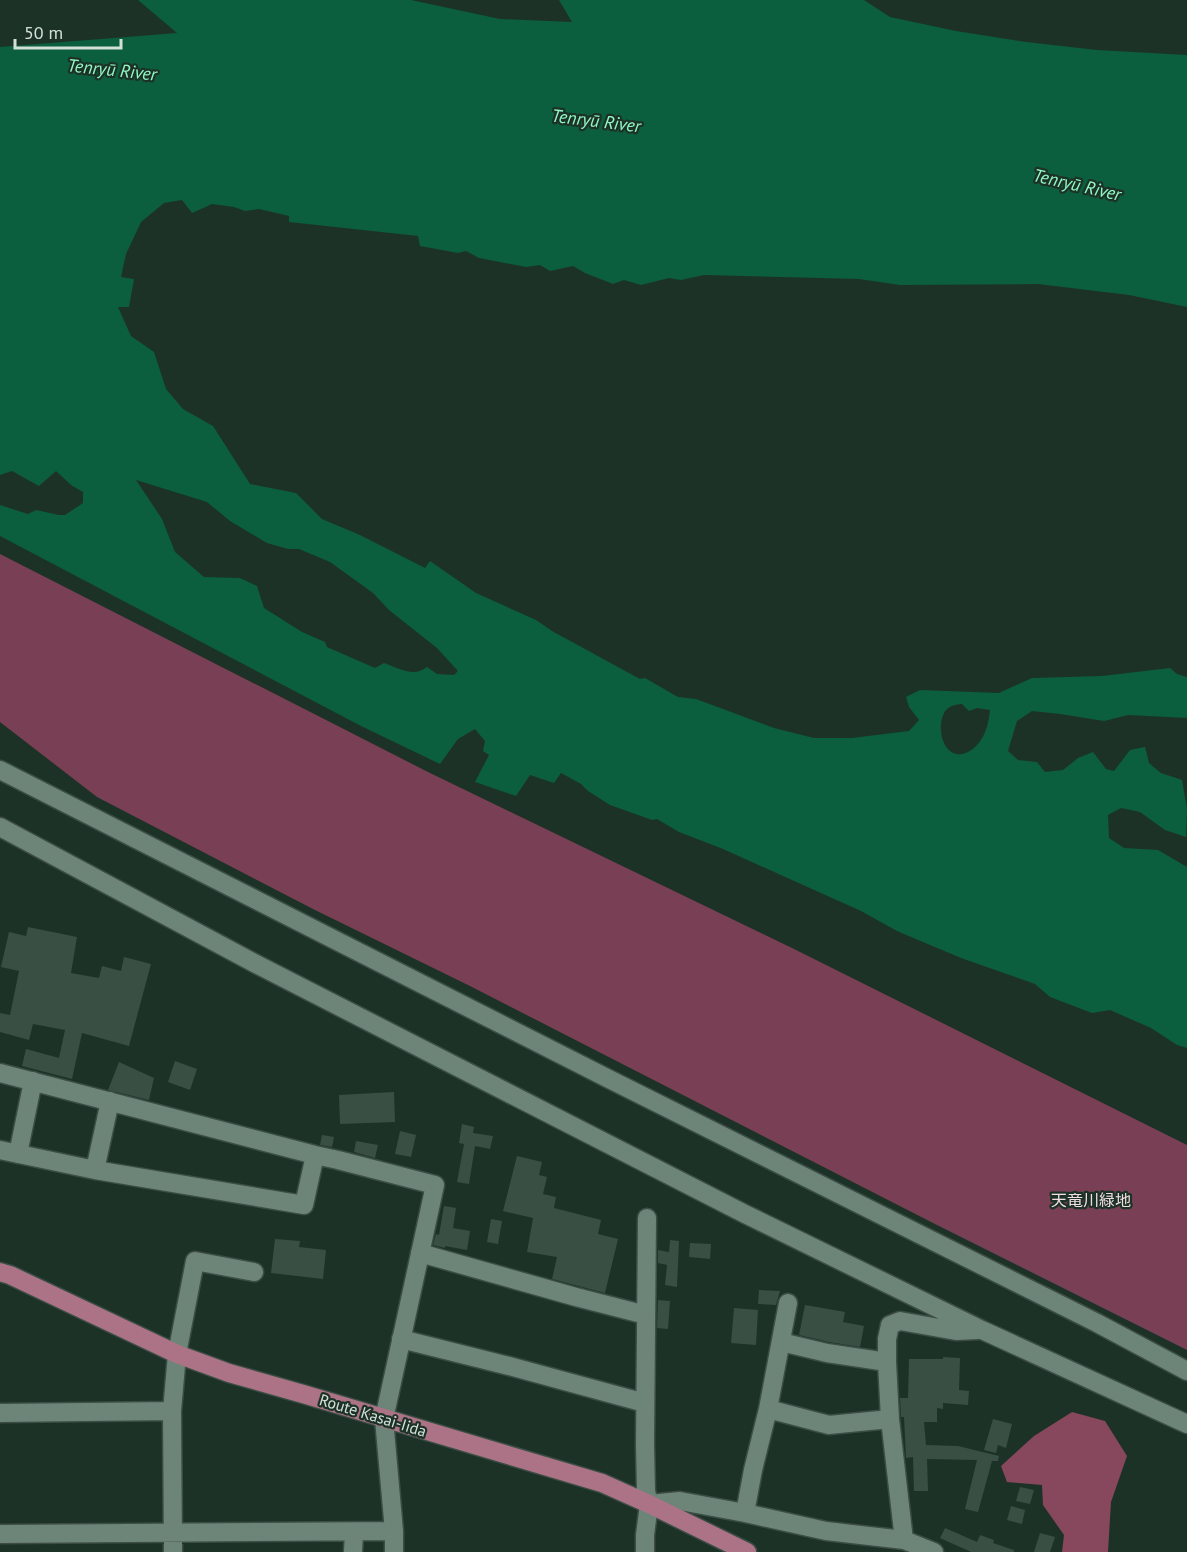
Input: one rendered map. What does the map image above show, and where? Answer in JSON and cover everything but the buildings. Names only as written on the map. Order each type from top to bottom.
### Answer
[{"type":"main road","name":"Route Kasai-Iida","points":[[0,1272],[177,1354],[229,1373],[602,1483],[747,1552]]},
{"type":"street","points":[[0,770],[1187,1371]]},
{"type":"street","points":[[0,828],[258,965],[744,1214],[982,1330],[1187,1424]]},
{"type":"street","points":[[0,1073],[435,1185],[384,1419],[394,1552]]},
{"type":"street","points":[[18,1154],[33,1081]]},
{"type":"street","points":[[95,1170],[110,1101]]},
{"type":"street","points":[[0,1150],[95,1170],[304,1205],[315,1155]]},
{"type":"street","points":[[645,1552],[650,1504],[646,1491],[645,1403],[647,1218]]},
{"type":"street","points":[[420,1253],[646,1315]]},
{"type":"street","points":[[173,1543],[172,1411],[177,1354],[195,1261],[254,1272]]},
{"type":"street","points":[[745,1513],[788,1303]]},
{"type":"street","points":[[904,1540],[890,1419],[887,1339],[890,1325],[900,1321],[956,1332],[982,1330]]},
{"type":"street","points":[[401,1340],[509,1366],[645,1403]]},
{"type":"street","points":[[781,1342],[827,1353],[887,1362]]},
{"type":"street","points":[[768,1409],[829,1425],[890,1419]]},
{"type":"street","points":[[0,1413],[172,1411]]},
{"type":"street","points":[[650,1504],[680,1501],[826,1530],[904,1540],[934,1552]]},
{"type":"street","points":[[0,1534],[173,1543],[394,1531]]},
{"type":"street","points":[[353,1552],[354,1532]]},
{"type":"green space","name":"天竜川緑地","points":[[0,554],[428,772],[792,948],[1187,1145],[1187,1350],[470,986],[315,910],[97,797],[0,722]]},
{"type":"shaded area","points":[[1072,1412],[1105,1421],[1127,1456],[1111,1502],[1108,1552],[1062,1552],[1064,1535],[1043,1505],[1042,1485],[1007,1482],[1001,1466],[1034,1436]]},
{"type":"water","name":"Tenryū River","points":[[138,0],[411,0],[500,19],[572,22],[559,0],[864,0],[890,17],[956,31],[1097,50],[1187,55],[1187,307],[1129,295],[1038,284],[900,285],[859,279],[704,275],[681,280],[669,278],[641,285],[624,280],[613,284],[573,266],[550,271],[540,265],[526,267],[479,258],[466,251],[458,253],[420,246],[418,236],[289,222],[289,216],[259,209],[245,211],[212,204],[192,213],[182,200],[164,203],[141,222],[126,254],[121,277],[134,279],[129,307],[118,307],[131,336],[154,352],[166,389],[183,409],[213,426],[250,484],[296,493],[322,519],[360,535],[425,568],[430,561],[476,593],[536,620],[640,679],[645,678],[678,697],[696,699],[774,728],[814,738],[852,738],[909,731],[919,720],[909,707],[906,697],[920,690],[999,693],[1032,678],[1102,676],[1170,668],[1177,674],[1187,677],[1187,718],[1128,715],[1104,721],[1032,711],[1017,721],[1008,751],[1018,760],[1037,762],[1045,772],[1063,770],[1078,758],[1093,752],[1106,769],[1114,771],[1130,750],[1145,747],[1149,763],[1161,773],[1182,780],[1187,809],[1186,837],[1165,830],[1140,812],[1121,808],[1108,815],[1109,838],[1124,848],[1158,850],[1187,867],[1187,1048],[1177,1045],[1151,1028],[1110,1010],[1092,1013],[1050,997],[1035,984],[961,958],[897,931],[861,911],[723,849],[679,832],[657,819],[652,820],[610,805],[561,773],[554,783],[530,775],[516,796],[475,782],[489,755],[483,751],[485,741],[475,729],[458,739],[440,764],[361,726],[0,536],[0,505],[28,514],[36,510],[65,515],[83,503],[83,492],[71,485],[56,471],[39,486],[12,471],[0,475],[0,47],[177,33]],"holes":[[[136,480],[207,502],[230,521],[267,543],[288,549],[299,549],[330,562],[373,593],[389,610],[437,648],[458,671],[454,675],[437,674],[427,667],[411,672],[384,663],[375,668],[327,647],[325,642],[302,632],[264,608],[257,586],[240,578],[204,577],[175,552],[162,519]],[[962,704],[969,711],[977,708],[990,710],[990,714],[983,737],[977,745],[970,751],[956,754],[946,747],[941,733],[941,724],[947,709]]]}]
